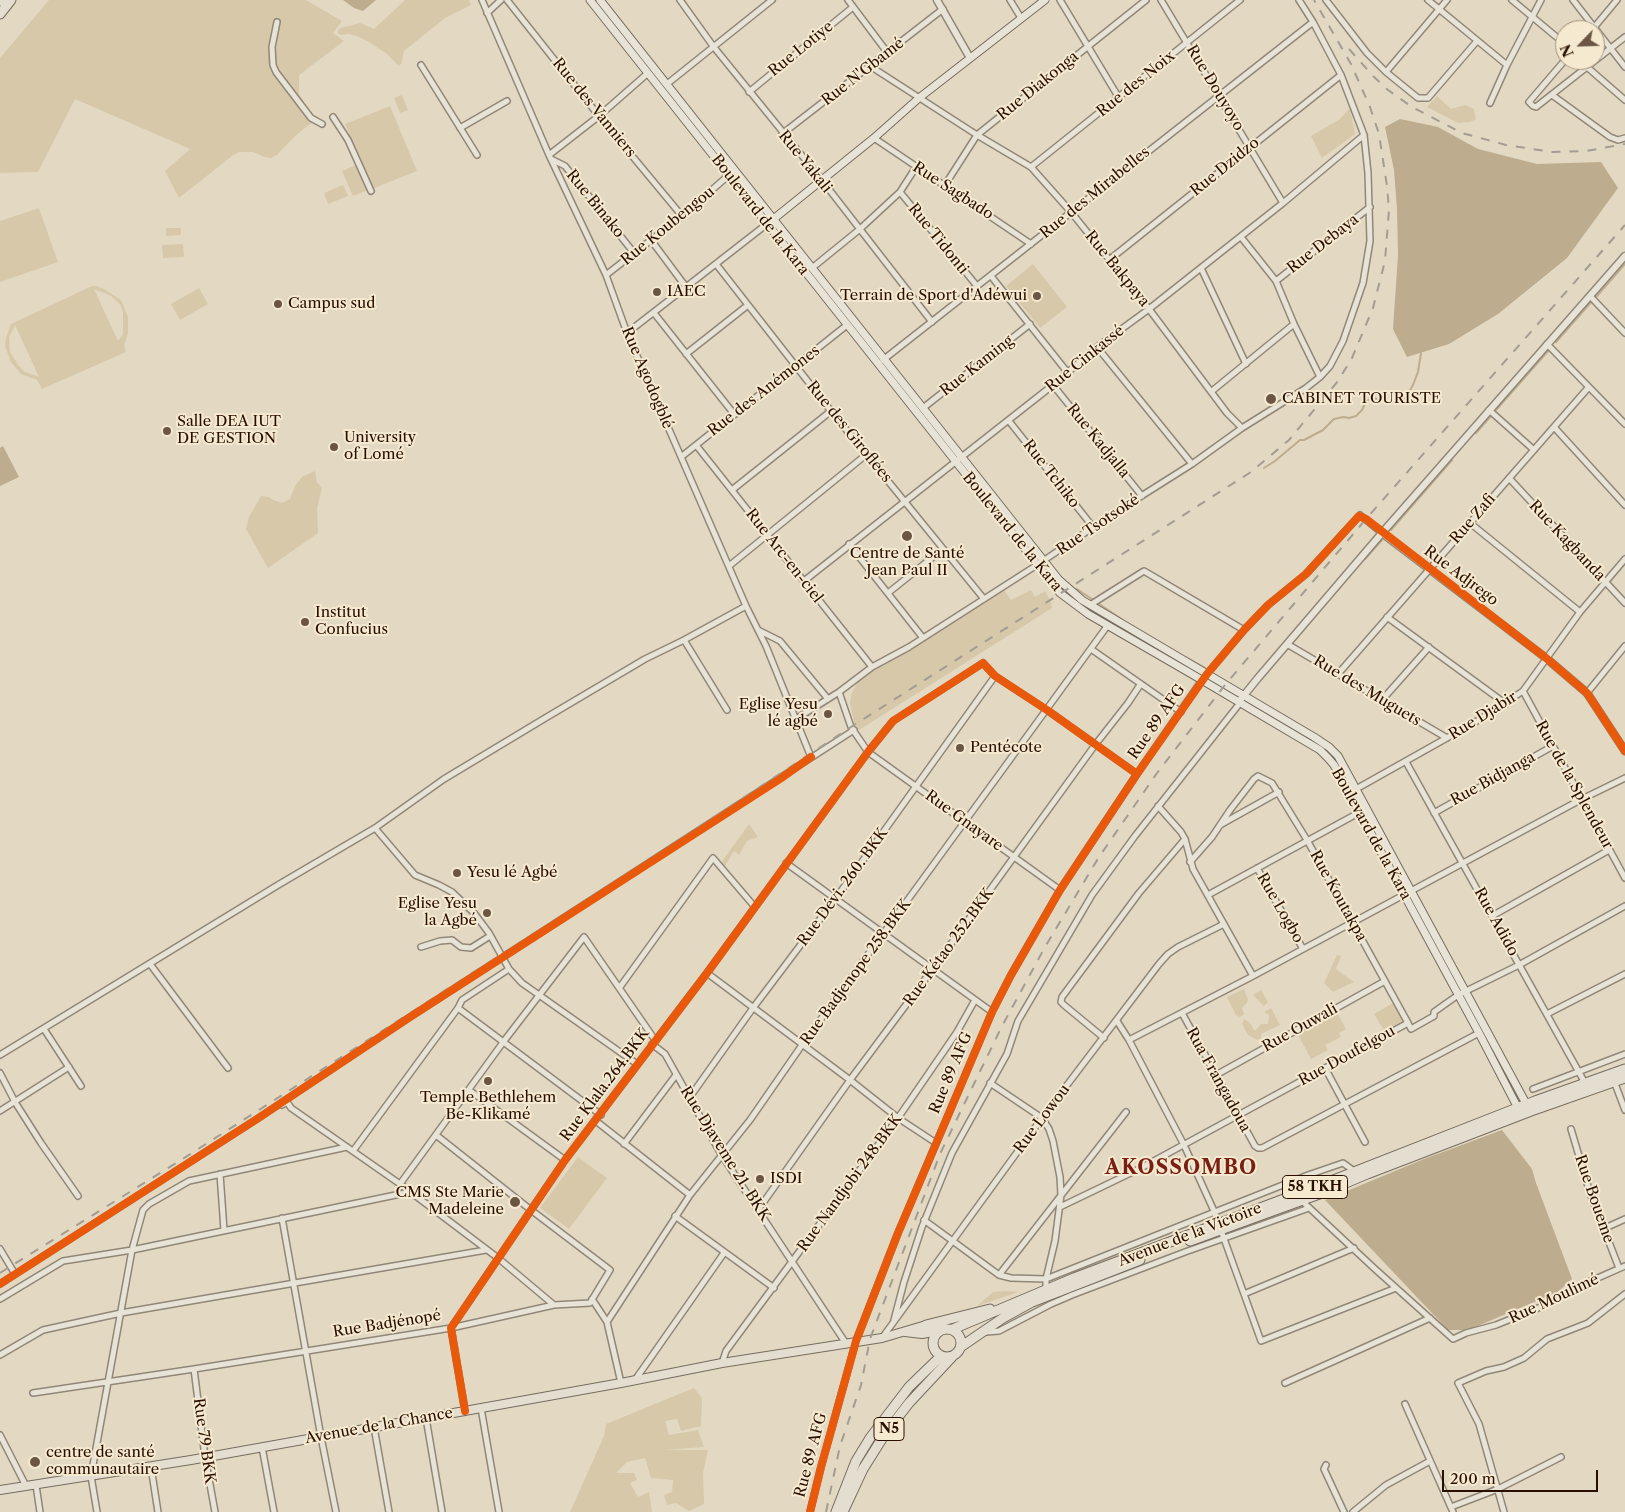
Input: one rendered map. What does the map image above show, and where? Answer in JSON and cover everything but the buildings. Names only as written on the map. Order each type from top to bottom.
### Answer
[{"type":"highway","points":[[0,14],[10,0]]},
{"type":"highway","name":"Avenue de la Victoire","points":[[962,1346],[1003,1318],[1032,1302],[1222,1230],[1305,1204],[1585,1083],[1625,1069]]},
{"type":"highway","name":"Avenue de la Victoire","points":[[1222,1230],[1354,1171],[1524,1109],[1625,1078]]},
{"type":"highway","name":"Avenue de la Victoire","points":[[953,1329],[1005,1306],[1050,1296]]},
{"type":"highway","points":[[926,1325],[1005,1306]]},
{"type":"highway","points":[[953,1329],[960,1336],[962,1346],[960,1351],[952,1357],[941,1356],[934,1350],[933,1340],[941,1330],[953,1329]]},
{"type":"highway","points":[[836,1512],[856,1461],[870,1438],[909,1387],[941,1356]]},
{"type":"highway","name":"N5","points":[[843,1512],[862,1469],[885,1434],[909,1403],[952,1357]]},
{"type":"main road","name":"Boulevard de la Kara","points":[[590,0],[646,74],[848,326],[923,408],[956,461]]},
{"type":"main road","name":"Boulevard de la Kara","points":[[600,0],[669,82],[812,268],[956,461],[1070,597],[1088,614],[1107,627],[1203,680],[1244,696],[1329,747],[1338,756],[1466,991],[1524,1109]]},
{"type":"main road","points":[[767,224],[874,138],[919,98],[1045,0]]},
{"type":"main road","name":"Boulevard de la Kara","points":[[1070,597],[1090,605],[1203,680],[1324,754],[1334,765],[1458,995],[1524,1109]]},
{"type":"main road","name":"Avenue de la Chance","points":[[0,1490],[150,1467],[621,1383],[722,1363],[845,1342],[882,1338],[926,1325],[936,1326],[941,1330]]},
{"type":"main road","name":"Avenue de la Chance","points":[[904,1331],[908,1334],[922,1334],[941,1330]]},
{"type":"street","name":"Rue Agodogblé","points":[[482,0],[550,157],[606,275],[628,334],[758,630],[811,757]]},
{"type":"street","points":[[487,13],[501,0]]},
{"type":"street","name":"Rue des Vanniers","points":[[508,0],[599,116],[682,216]]},
{"type":"street","name":"Rue Yakali","points":[[681,0],[713,46],[782,134],[821,179],[932,322]]},
{"type":"street","points":[[669,82],[772,0]]},
{"type":"street","points":[[848,0],[887,52]]},
{"type":"street","points":[[938,0],[970,58]]},
{"type":"street","points":[[1010,0],[1021,18]]},
{"type":"street","points":[[1060,0],[1119,98]]},
{"type":"street","name":"Rue Diakonga","points":[[945,185],[977,135],[1146,0]]},
{"type":"street","name":"Rue Douyoyo","points":[[1161,0],[1284,203]]},
{"type":"street","name":"Rue des Noix","points":[[1031,167],[1240,0]]},
{"type":"street","name":"Rue Tsotsoké","points":[[796,719],[839,692],[872,667],[923,638],[1040,563],[1192,464],[1242,428],[1306,388],[1320,377],[1336,356],[1363,283],[1370,241],[1370,207],[1364,135],[1341,75],[1298,0]]},
{"type":"street","points":[[1334,0],[1328,2],[1367,53],[1386,72],[1418,98],[1428,98],[1477,41]]},
{"type":"street","points":[[1428,0],[1507,65]]},
{"type":"street","points":[[1386,72],[1447,0]]},
{"type":"street","points":[[1512,0],[1555,36]]},
{"type":"street","points":[[1490,102],[1541,0]]},
{"type":"street","points":[[1573,0],[1587,20]]},
{"type":"street","points":[[1600,20],[1617,0]]},
{"type":"street","name":"Rue Lotiye","points":[[749,92],[853,7]]},
{"type":"street","name":"Rue N'Gbamé","points":[[782,134],[943,10]]},
{"type":"street","points":[[277,22],[272,47],[273,65],[276,72],[311,118],[322,124]]},
{"type":"street","name":"Rue des Mirabelles","points":[[882,362],[1312,22]]},
{"type":"street","points":[[1605,53],[1625,37]]},
{"type":"street","points":[[1605,41],[1625,67]]},
{"type":"street","points":[[421,65],[477,155]]},
{"type":"street","name":"Rue Bakpaya","points":[[870,66],[977,135],[1031,167],[1071,212],[1149,309],[1227,413],[1242,428]]},
{"type":"street","points":[[1556,70],[1529,102],[1536,107],[1585,70]]},
{"type":"street","points":[[1590,70],[1625,100]]},
{"type":"street","points":[[550,157],[646,74]]},
{"type":"street","name":"Rue Dzidzo","points":[[1109,260],[1341,75]]},
{"type":"street","points":[[1552,95],[1610,137],[1618,140],[1625,138]]},
{"type":"street","points":[[460,128],[507,101]]},
{"type":"street","points":[[333,117],[348,140],[371,191]]},
{"type":"street","name":"Rue Cinkassé","points":[[804,581],[904,501],[1009,421],[1097,347],[1149,309],[1284,203],[1364,135]]},
{"type":"street","name":"Rue Sagbado","points":[[874,138],[1031,244]]},
{"type":"street","name":"Rue Binako","points":[[550,157],[565,166],[634,253]]},
{"type":"street","points":[[812,268],[860,229],[900,192],[916,167]]},
{"type":"street","name":"Rue Koubengou","points":[[606,275],[682,216],[728,177]]},
{"type":"street","name":"Rue Tidonti","points":[[900,192],[977,286]]},
{"type":"street","name":"Rue Debaya","points":[[1276,281],[1370,207]]},
{"type":"street","points":[[628,334],[767,224]]},
{"type":"street","points":[[1241,237],[1276,281],[1294,324],[1320,377]]},
{"type":"street","points":[[651,240],[686,287]]},
{"type":"street","points":[[894,1320],[924,1220],[952,1153],[1007,1054],[1018,1021],[1082,911],[1118,858],[1244,696],[1287,644],[1625,256]]},
{"type":"street","name":"Rue des Giroflées","points":[[716,264],[984,599]]},
{"type":"street","points":[[1201,268],[1246,364]]},
{"type":"street","points":[[991,276],[1068,373]]},
{"type":"street","points":[[1590,296],[1625,333]]},
{"type":"street","points":[[686,354],[748,305]]},
{"type":"street","points":[[654,313],[734,414]]},
{"type":"street","name":"Rue Kaming","points":[[923,408],[1030,324]]},
{"type":"street","points":[[1212,391],[1294,324]]},
{"type":"street","name":"Rue des Anémones","points":[[681,457],[795,365],[848,326]]},
{"type":"street","points":[[1547,344],[1625,424]]},
{"type":"street","points":[[1097,347],[1192,464]]},
{"type":"street","name":"Rue Kadjalla","points":[[1054,385],[1142,496]]},
{"type":"street","name":"Rue Zafi","points":[[1338,674],[1588,388]]},
{"type":"street","points":[[732,490],[831,410]]},
{"type":"street","points":[[1489,410],[1534,450]]},
{"type":"street","name":"Rue Tchiko","points":[[1009,421],[1093,528]]},
{"type":"street","points":[[1554,427],[1625,505]]},
{"type":"street","name":"Rue Arc-en-ciel","points":[[696,445],[872,667]]},
{"type":"street","points":[[729,566],[867,454]]},
{"type":"street","name":"Rue Kagbanda","points":[[1509,478],[1625,603]]},
{"type":"street","name":"Rue Adjrego","points":[[1360,516],[1546,658],[1587,693],[1624,746]]},
{"type":"street","name":"Rue 89 AFG","points":[[810,1512],[856,1341],[898,1233],[936,1143],[992,1012],[1011,975],[1060,890],[1203,680],[1244,630],[1268,605],[1306,574],[1360,516]]},
{"type":"street","points":[[1470,523],[1580,612]]},
{"type":"street","points":[[849,544],[923,638]]},
{"type":"street","points":[[888,593],[943,549]]},
{"type":"street","name":"Rue Djabir","points":[[1349,793],[1506,704],[1523,691],[1580,612],[1625,559]]},
{"type":"street","points":[[1090,605],[1144,571],[1244,630]]},
{"type":"street","points":[[0,1055],[294,875],[375,828],[452,774],[645,659],[746,606]]},
{"type":"street","points":[[1387,617],[1506,704]]},
{"type":"street","name":"Rue Badjenope 258.BKK","points":[[607,1322],[690,1195],[750,1120],[802,1045],[1107,627]]},
{"type":"street","points":[[758,630],[780,641],[828,699]]},
{"type":"street","points":[[684,640],[727,710]]},
{"type":"street","name":"Rue des Muguets","points":[[1287,644],[1447,738]]},
{"type":"street","points":[[1587,693],[1625,646]]},
{"type":"street","points":[[1382,700],[1429,647]]},
{"type":"street","points":[[1091,649],[1181,712]]},
{"type":"street","name":"Rue Klala.264.BKK","points":[[451,1328],[565,1160],[707,973],[868,752],[898,717],[983,663],[995,676]]},
{"type":"street","points":[[995,676],[1138,774]]},
{"type":"street","name":"Rue Dévi. 260. BKK","points":[[690,1097],[995,676]]},
{"type":"street","name":"Rue Kétao 252.BKK","points":[[758,1210],[850,1080],[1128,703],[1140,684]]},
{"type":"street","name":"Rue de la Splendeur","points":[[1523,691],[1625,878]]},
{"type":"street","name":"Rue Gnayare","points":[[839,692],[856,735],[868,752],[1060,890]]},
{"type":"street","points":[[0,1284],[262,1116],[811,757],[856,735]]},
{"type":"street","name":"Rue Bidjanga","points":[[1434,812],[1553,746]]},
{"type":"street","name":"Rue Adido","points":[[1406,762],[1585,1083]]},
{"type":"street","name":"Rue Koutakpa","points":[[1220,825],[1250,782],[1258,776],[1272,783],[1308,840],[1408,1023]]},
{"type":"street","points":[[1129,1040],[1582,799],[1625,778]]},
{"type":"street","points":[[1190,862],[1220,825],[1279,792]]},
{"type":"street","points":[[1158,806],[1185,839],[1190,862],[1252,976]]},
{"type":"street","points":[[1208,895],[1367,808]]},
{"type":"street","points":[[375,828],[414,875],[452,892],[474,913],[509,969],[522,984],[637,1064]]},
{"type":"street","points":[[1104,1038],[1064,1005],[1062,997],[1139,893],[1185,839]]},
{"type":"street","points":[[1492,916],[1609,850]]},
{"type":"street","points":[[620,987],[713,858],[754,906]]},
{"type":"street","points":[[786,863],[992,1012]]},
{"type":"street","name":"Rue Logbo","points":[[1257,868],[1303,949]]},
{"type":"street","name":"Rue Doufelgou","points":[[1060,1207],[1139,1170],[1408,1023],[1411,1029],[1434,1016],[1434,1012],[1458,995],[1519,965],[1625,906]]},
{"type":"street","name":"Rue Lowou","points":[[882,1338],[1042,1118],[1168,954],[1224,924]]},
{"type":"street","points":[[420,947],[440,941],[452,940],[461,947],[471,948],[490,936]]},
{"type":"street","name":"Rue Djaveme 21. BKK","points":[[538,995],[584,937],[620,987],[654,1042],[665,1054],[721,1154],[845,1342]]},
{"type":"street","points":[[150,964],[228,1068]]},
{"type":"street","points":[[353,1151],[462,1000],[509,969]]},
{"type":"street","points":[[707,973],[898,1118],[936,1143]]},
{"type":"street","points":[[1548,1014],[1625,974]]},
{"type":"street","name":"Rue Ouwali","points":[[1216,1075],[1385,981]]},
{"type":"street","points":[[400,1184],[538,995]]},
{"type":"street","name":"Rue Nandjobi 248.BKK","points":[[722,1363],[726,1351],[898,1118],[957,1032],[975,1000]]},
{"type":"street","points":[[458,1008],[601,1115]]},
{"type":"street","name":"Rua Frangadoua","points":[[1182,1013],[1238,1116],[1258,1148],[1262,1148],[1345,1104]]},
{"type":"street","points":[[1117,1021],[1129,1040],[1184,1145],[1222,1230],[1261,1341],[1396,1288]]},
{"type":"street","points":[[44,1029],[81,1086]]},
{"type":"street","points":[[1345,1104],[1479,1033]]},
{"type":"street","points":[[1533,1089],[1625,1054]]},
{"type":"street","points":[[0,1111],[69,1067]]},
{"type":"street","points":[[1325,1068],[1365,1142]]},
{"type":"street","points":[[0,1073],[15,1102],[78,1196]]},
{"type":"street","points":[[624,1144],[676,1075]]},
{"type":"street","points":[[1614,1082],[1625,1110]]},
{"type":"street","points":[[990,1083],[1042,1118],[1053,1140],[1060,1177],[1061,1195],[1055,1241],[1046,1279],[1050,1296]]},
{"type":"street","points":[[469,1090],[565,1160]]},
{"type":"street","points":[[262,1116],[287,1102],[291,1108],[400,1184],[498,1258],[554,1305]]},
{"type":"street","points":[[998,1276],[1126,1112]]},
{"type":"street","points":[[596,1121],[690,1195]]},
{"type":"street","name":"Rue Boueme","points":[[1571,1129],[1603,1229],[1622,1267]]},
{"type":"street","points":[[436,1135],[610,1270],[592,1299],[607,1322],[621,1383]]},
{"type":"street","points":[[97,1512],[90,1476],[109,1382],[132,1250],[142,1210],[188,1181],[347,1146]]},
{"type":"street","points":[[924,1220],[953,1240],[998,1276],[1046,1279],[1308,1175],[1343,1163],[1354,1171]]},
{"type":"street","points":[[220,1174],[224,1230]]},
{"type":"street","points":[[1308,1175],[1308,1190]]},
{"type":"street","points":[[0,1299],[60,1262],[132,1250],[410,1192]]},
{"type":"street","points":[[1284,1383],[1430,1318],[1305,1204]]},
{"type":"street","points":[[675,1216],[774,1288]]},
{"type":"street","points":[[282,1218],[336,1512]]},
{"type":"street","points":[[1603,1229],[1625,1219]]},
{"type":"street","points":[[983,1332],[999,1331],[1050,1296],[1222,1230]]},
{"type":"street","points":[[1244,1294],[1354,1248]]},
{"type":"street","points":[[0,1249],[15,1274]]},
{"type":"street","points":[[0,1355],[43,1330],[121,1313],[486,1250]]},
{"type":"street","points":[[635,1380],[724,1253]]},
{"type":"street","name":"Rue Moulimé","points":[[1430,1318],[1453,1339],[1496,1325],[1543,1306],[1566,1292],[1622,1267]]},
{"type":"street","points":[[1504,1512],[1479,1424],[1458,1383],[1524,1358],[1547,1339],[1588,1323],[1625,1294]]},
{"type":"street","name":"Rue Badjénopé","points":[[33,1393],[451,1328],[554,1305],[590,1303],[592,1299]]},
{"type":"street","points":[[451,1328],[465,1411]]},
{"type":"street","name":"Rue 79 BKK","points":[[194,1369],[205,1457],[215,1512]]},
{"type":"street","points":[[1405,1404],[1452,1509],[1498,1489],[1561,1457]]},
{"type":"street","points":[[481,1408],[499,1512]]},
{"type":"street","points":[[426,1418],[442,1512]]},
{"type":"street","points":[[374,1427],[389,1512]]},
{"type":"street","points":[[0,1435],[3,1445],[26,1486]]},
{"type":"street","points":[[262,1447],[274,1512]]},
{"type":"street","points":[[1352,1512],[1386,1485],[1430,1461]]},
{"type":"street","points":[[1326,1466],[1324,1469],[1344,1512]]},
{"type":"street","points":[[150,1467],[158,1512]]},
{"type":"street","points":[[36,1485],[40,1512]]},
{"type":"shaded area","points":[[49,0],[306,0],[342,21],[333,33],[344,41],[299,75],[299,94],[314,121],[296,135],[277,155],[271,158],[253,152],[239,152],[179,198],[165,171],[190,149],[75,99],[38,172],[0,173],[0,58]]},
{"type":"shaded area","points":[[343,0],[376,0],[363,11],[354,8]]},
{"type":"shaded area","points":[[405,0],[469,0],[471,5],[445,18],[404,51],[399,66],[387,54],[369,42],[357,36],[341,35],[338,33],[338,30],[341,28],[360,23],[374,29]]},
{"type":"shaded area","points":[[402,95],[408,110],[400,113],[394,98]]},
{"type":"shaded area","points":[[1437,96],[1451,109],[1465,105],[1474,109],[1476,119],[1470,122],[1458,123],[1427,107]]},
{"type":"shaded area","points":[[390,106],[417,171],[372,189],[345,124]]},
{"type":"shaded area","points":[[1350,108],[1355,134],[1322,158],[1311,136],[1340,119]]},
{"type":"shaded area","points":[[1400,119],[1438,127],[1478,149],[1537,164],[1601,162],[1618,188],[1567,258],[1498,314],[1449,344],[1407,357],[1393,329],[1398,255],[1397,209],[1394,170],[1385,127]]},
{"type":"shaded area","points":[[356,165],[368,190],[353,196],[342,171]]},
{"type":"shaded area","points":[[343,185],[348,196],[328,204],[324,193]]},
{"type":"shaded area","points":[[39,208],[58,262],[0,282],[0,221]]},
{"type":"shaded area","points":[[166,228],[181,228],[181,235],[166,236]]},
{"type":"shaded area","points":[[183,244],[184,257],[163,258],[162,245]]},
{"type":"shaded area","name":"Terrain de Sport d'Adéwui","points":[[1033,264],[1067,307],[1040,328],[1006,286]]},
{"type":"shaded area","points":[[92,286],[96,286],[121,300],[128,317],[128,334],[124,345],[126,352],[42,389],[37,380],[21,374],[11,362],[5,346],[11,324]],"holes":[[[94,289],[111,296],[120,304],[123,312],[123,334],[118,341]],[[15,325],[39,377],[25,372],[10,352],[9,337]]]},
{"type":"shaded area","points":[[199,288],[208,304],[180,320],[171,304]]},
{"type":"shaded area","points":[[3,446],[19,477],[0,486],[0,448]]},
{"type":"shaded area","points":[[315,471],[317,482],[322,488],[317,508],[318,533],[268,568],[246,529],[249,517],[261,496],[269,497],[282,503],[290,499],[295,486],[302,477]]},
{"type":"shaded area","points":[[1004,590],[1011,600],[1031,590],[1035,597],[1045,591],[1052,608],[859,730],[854,722],[850,703],[851,695],[857,683],[883,664],[924,641]]},
{"type":"shaded area","points":[[749,824],[758,837],[747,841],[739,855],[734,851],[725,866],[722,863],[723,860]]},
{"type":"shaded area","points":[[1337,955],[1341,956],[1336,969],[1354,982],[1333,992],[1324,983]]},
{"type":"shaded area","points":[[1244,989],[1248,999],[1242,1008],[1244,1014],[1240,1017],[1236,1015],[1227,997]]},
{"type":"shaded area","points":[[1261,990],[1268,1002],[1264,1006],[1253,995]]},
{"type":"shaded area","points":[[1393,1003],[1404,1022],[1385,1032],[1374,1014]]},
{"type":"shaded area","points":[[1271,1008],[1280,1025],[1261,1034],[1261,1038],[1257,1040],[1248,1035],[1242,1024],[1244,1019],[1250,1023],[1255,1031],[1261,1024],[1268,1024],[1269,1015],[1264,1012]]},
{"type":"shaded area","points":[[1338,1014],[1346,1029],[1339,1033],[1341,1037],[1325,1045],[1328,1050],[1311,1059],[1298,1035]]},
{"type":"shaded area","points":[[1502,1130],[1532,1169],[1572,1279],[1558,1292],[1468,1330],[1448,1330],[1325,1200],[1424,1159]]},
{"type":"shaded area","points":[[578,1157],[607,1178],[569,1229],[540,1208]]},
{"type":"shaded area","points":[[993,1292],[1019,1292],[977,1306]]},
{"type":"shaded area","points":[[694,1388],[702,1398],[701,1426],[681,1431],[677,1419],[665,1421],[669,1435],[698,1430],[704,1447],[666,1450],[708,1450],[703,1473],[704,1504],[689,1511],[676,1503],[667,1505],[664,1495],[672,1492],[673,1480],[651,1478],[645,1458],[627,1462],[616,1473],[634,1473],[637,1480],[630,1483],[638,1497],[649,1492],[652,1512],[570,1512],[604,1436],[606,1424]]},
{"type":"waterway","points":[[1596,297],[1625,264]]},
{"type":"waterway","points":[[1556,342],[1593,300]]},
{"type":"waterway","points":[[1496,410],[1549,350]]},
{"type":"waterway","points":[[1264,468],[1300,440],[1304,440],[1323,430],[1334,419],[1356,416],[1362,410],[1366,401],[1372,398],[1398,404],[1406,397],[1413,385],[1418,372],[1421,353]]},
{"type":"waterway","points":[[1476,433],[1491,416]]},
{"type":"waterway","points":[[1391,530],[1452,460]]},
{"type":"waterway","points":[[1365,559],[1382,540]]},
{"type":"waterway","points":[[1077,589],[1123,620]]},
{"type":"waterway","points":[[1185,657],[1205,668]]},
{"type":"railway","points":[[0,1273],[181,1160],[664,850],[851,727],[1251,472],[1289,440],[1338,381],[1352,358],[1373,308],[1385,261],[1389,210],[1379,134],[1370,107],[1351,64],[1314,0]]},
{"type":"railway","points":[[1349,49],[1388,90],[1412,107],[1462,133],[1506,145],[1552,152],[1586,151],[1625,144]]},
{"type":"railway","points":[[826,1512],[840,1446],[861,1385],[870,1339],[940,1154],[1001,1028],[1045,947],[1099,857],[1157,773],[1225,685],[1366,519],[1625,225]]},
{"type":"cycle path","points":[[810,1512],[856,1341],[898,1233],[992,1012],[1011,975],[1060,890],[1137,774],[1207,674],[1268,605],[1306,574],[1359,516],[1366,519],[1546,658],[1587,693],[1625,751]]},
{"type":"cycle path","points":[[465,1411],[451,1328],[565,1160],[707,973],[868,752],[893,721],[983,663],[995,676],[1047,710],[1137,774]]},
{"type":"cycle path","points":[[0,1284],[257,1119],[407,1019],[780,779],[811,757]]},
{"type":"place","name":"IAEC","points":[[657,292]]},
{"type":"place","name":"Terrain de Sport d'Adéwui","points":[[1037,296]]},
{"type":"place","name":"Campus sud","points":[[278,304]]},
{"type":"place","name":"CABINET TOURISTE","points":[[1271,399]]},
{"type":"place","name":"Salle DEA IUT DE GESTION","points":[[167,431]]},
{"type":"place","name":"University of Lomé","points":[[334,447]]},
{"type":"place","name":"Centre de Santé Jean Paul II","points":[[907,536]]},
{"type":"place","name":"Institut Confucius","points":[[305,622]]},
{"type":"place","name":"Eglise Yesu lé agbé","points":[[828,714]]},
{"type":"place","name":"Pentécote","points":[[960,748]]},
{"type":"place","name":"Yesu lé Agbé","points":[[457,873]]},
{"type":"place","name":"Eglise Yesu la Agbé","points":[[487,913]]},
{"type":"place","name":"Temple Bethlehem Be-Klikamé","points":[[488,1081]]},
{"type":"place","name":"ISDI","points":[[760,1179]]},
{"type":"place","name":"CMS Ste Marie Madeleine","points":[[515,1202]]},
{"type":"place","name":"centre de santé communautaire","points":[[35,1462]]},
{"type":"district","name":"AKOSSOMBO","points":[[1181,1168]]}]
